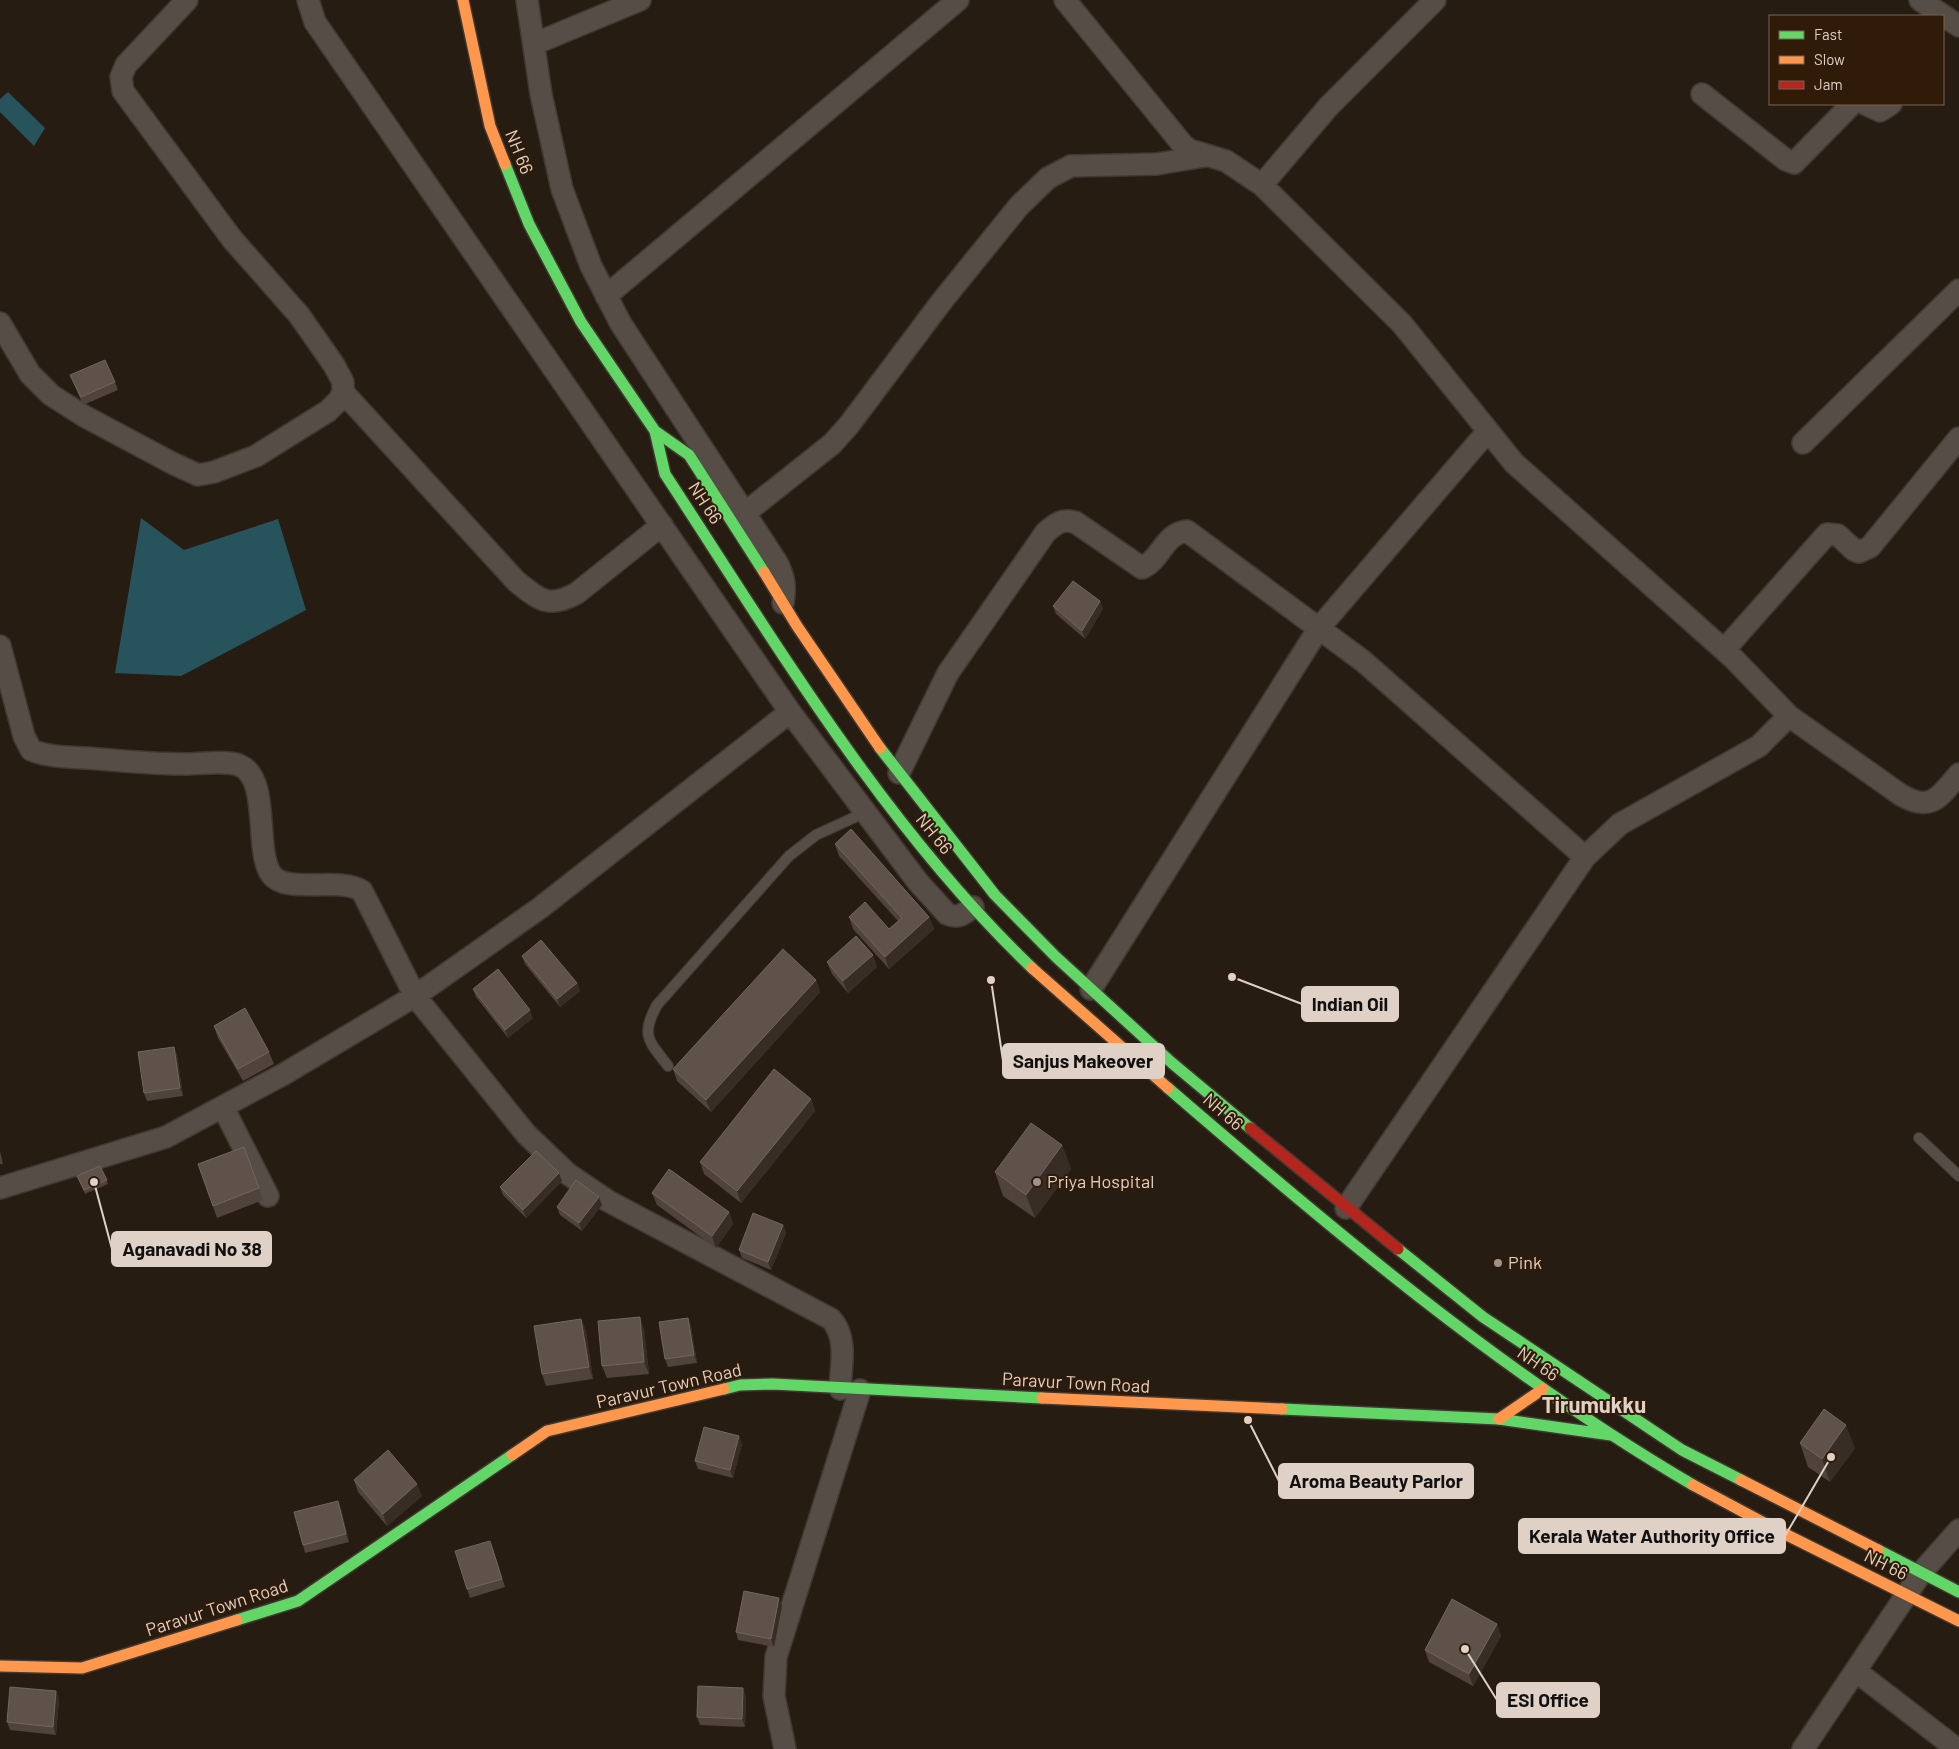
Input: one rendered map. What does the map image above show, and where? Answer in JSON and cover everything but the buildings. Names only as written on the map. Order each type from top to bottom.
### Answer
[{"type":"main road","name":"NH 66","points":[[463,0],[490,126],[529,224],[581,322],[655,431],[688,454],[783,603],[899,773],[996,895],[1056,957],[1172,1063],[1346,1208],[1483,1318],[1682,1450],[1959,1592]]},
{"type":"main road","name":"NH 66","points":[[655,431],[665,474],[818,706],[906,827],[973,907],[1042,978],[1355,1249],[1453,1325],[1543,1389],[1611,1435],[1720,1499],[1959,1621]]},
{"type":"main road","name":"Paravur Town Road","points":[[0,1666],[82,1668],[298,1601],[547,1432],[740,1385],[773,1384],[850,1390],[1499,1419],[1611,1435]]},
{"type":"main road","points":[[1499,1419],[1543,1389]]},
{"type":"street","points":[[0,323],[30,374],[51,395],[84,416],[172,464],[198,474],[214,472],[256,456],[328,411],[339,400],[343,382],[334,365],[299,315],[232,239],[124,91],[121,77],[126,65],[186,0]]},
{"type":"street","points":[[308,0],[315,22],[790,712],[918,882],[947,914],[953,917],[961,916],[973,907]]},
{"type":"street","points":[[527,0],[541,94],[562,189],[590,266],[621,324],[745,513],[784,577],[786,588],[783,603]]},
{"type":"street","points":[[534,44],[640,0]]},
{"type":"street","points":[[606,296],[958,0]]},
{"type":"street","points":[[1065,0],[1183,145],[1190,150],[1210,155],[1226,162],[1262,185],[1402,324],[1514,463],[1724,650],[1789,716],[1901,795],[1915,801],[1928,803],[1936,799],[1959,774]]},
{"type":"street","points":[[1262,185],[1329,106],[1435,0]]},
{"type":"street","points":[[1920,0],[1937,15]]},
{"type":"street","points":[[1702,94],[1786,160],[1794,163],[1851,105]]},
{"type":"street","points":[[1867,105],[1880,111],[1890,105]]},
{"type":"street","points":[[745,513],[832,444],[849,425],[948,294],[1020,206],[1048,178],[1071,166],[1157,164],[1210,155]]},
{"type":"street","points":[[1803,443],[1959,290]]},
{"type":"street","points":[[342,392],[516,581],[535,596],[550,601],[562,602],[577,593],[662,525]]},
{"type":"street","points":[[1091,989],[1319,628],[1488,432]]},
{"type":"street","points":[[1724,650],[1827,534],[1838,534],[1859,552],[1870,547],[1959,438]]},
{"type":"street","points":[[899,773],[948,673],[1046,532],[1064,520],[1075,522],[1142,568],[1152,561],[1172,535],[1187,531],[1363,661],[1585,857]]},
{"type":"street","points":[[0,646],[24,736],[31,750],[50,755],[152,764],[230,763],[247,770],[255,784],[267,863],[272,876],[283,882],[344,885],[357,888],[362,892],[415,996],[526,1134],[568,1174],[608,1201],[831,1319],[840,1332],[850,1390],[776,1657],[774,1696],[785,1749]]},
{"type":"street","points":[[0,1188],[166,1137],[284,1074],[415,996],[540,908],[790,712]]},
{"type":"street","points":[[1346,1208],[1585,857],[1620,824],[1759,746],[1789,716]]},
{"type":"street","points":[[223,1107],[268,1196]]},
{"type":"street","points":[[1803,1749],[1857,1672],[1921,1573],[1959,1530]]},
{"type":"street","points":[[1857,1672],[1956,1749]]},
{"type":"lane","points":[[668,1066],[647,1035],[647,1027],[657,1005],[789,856],[816,835],[866,812]]},
{"type":"lane","points":[[1919,1138],[1959,1176]]},
{"type":"water","points":[[8,92],[45,128],[34,146],[0,112],[0,99]]},
{"type":"water","points":[[141,518],[184,550],[278,519],[306,610],[181,676],[115,673]]},
{"type":"traffic: fast","points":[[505,164],[529,224],[581,322],[655,431],[689,455],[764,572]]},
{"type":"traffic: fast","points":[[655,431],[665,474],[791,668],[835,732],[928,855],[978,913],[1032,968]]},
{"type":"traffic: fast","points":[[880,748],[995,895],[1056,957],[1172,1063],[1250,1128]]},
{"type":"traffic: fast","points":[[1168,1088],[1357,1248],[1487,1349],[1623,1442],[1693,1485]]},
{"type":"traffic: fast","points":[[1398,1249],[1483,1317],[1682,1450],[1741,1480]]},
{"type":"traffic: fast","points":[[724,1389],[740,1385],[773,1384],[1042,1398]]},
{"type":"traffic: fast","points":[[1282,1409],[1499,1419],[1611,1435]]},
{"type":"traffic: fast","points":[[237,1620],[298,1601],[512,1455]]},
{"type":"traffic: fast","points":[[1878,1550],[1959,1592]]},
{"type":"traffic: slow","points":[[463,0],[490,126],[505,164]]},
{"type":"traffic: slow","points":[[764,572],[797,626],[880,748]]},
{"type":"traffic: slow","points":[[1032,968],[1168,1088]]},
{"type":"traffic: slow","points":[[512,1455],[547,1431],[724,1389]]},
{"type":"traffic: slow","points":[[1499,1419],[1543,1389]]},
{"type":"traffic: slow","points":[[1042,1398],[1282,1409]]},
{"type":"traffic: slow","points":[[1741,1480],[1878,1550]]},
{"type":"traffic: slow","points":[[1693,1485],[1781,1532],[1959,1621]]},
{"type":"traffic: slow","points":[[0,1666],[82,1668],[237,1620]]},
{"type":"traffic: jam","points":[[1250,1128],[1398,1249]]},
{"type":"place","name":"Indian Oil","points":[[1232,977]]},
{"type":"place","name":"Sanjus Makeover","points":[[991,980]]},
{"type":"place","name":"Aganavadi No 38","points":[[94,1182]]},
{"type":"place","name":"Priya Hospital","points":[[1037,1182]]},
{"type":"place","name":"Pink","points":[[1498,1263]]},
{"type":"place","name":"Aroma Beauty Parlor","points":[[1248,1420]]},
{"type":"place","name":"Kerala Water Authority Office","points":[[1831,1457]]},
{"type":"place","name":"ESI Office","points":[[1465,1649]]},
{"type":"district","name":"Tirumukku","points":[[1594,1405]]}]
